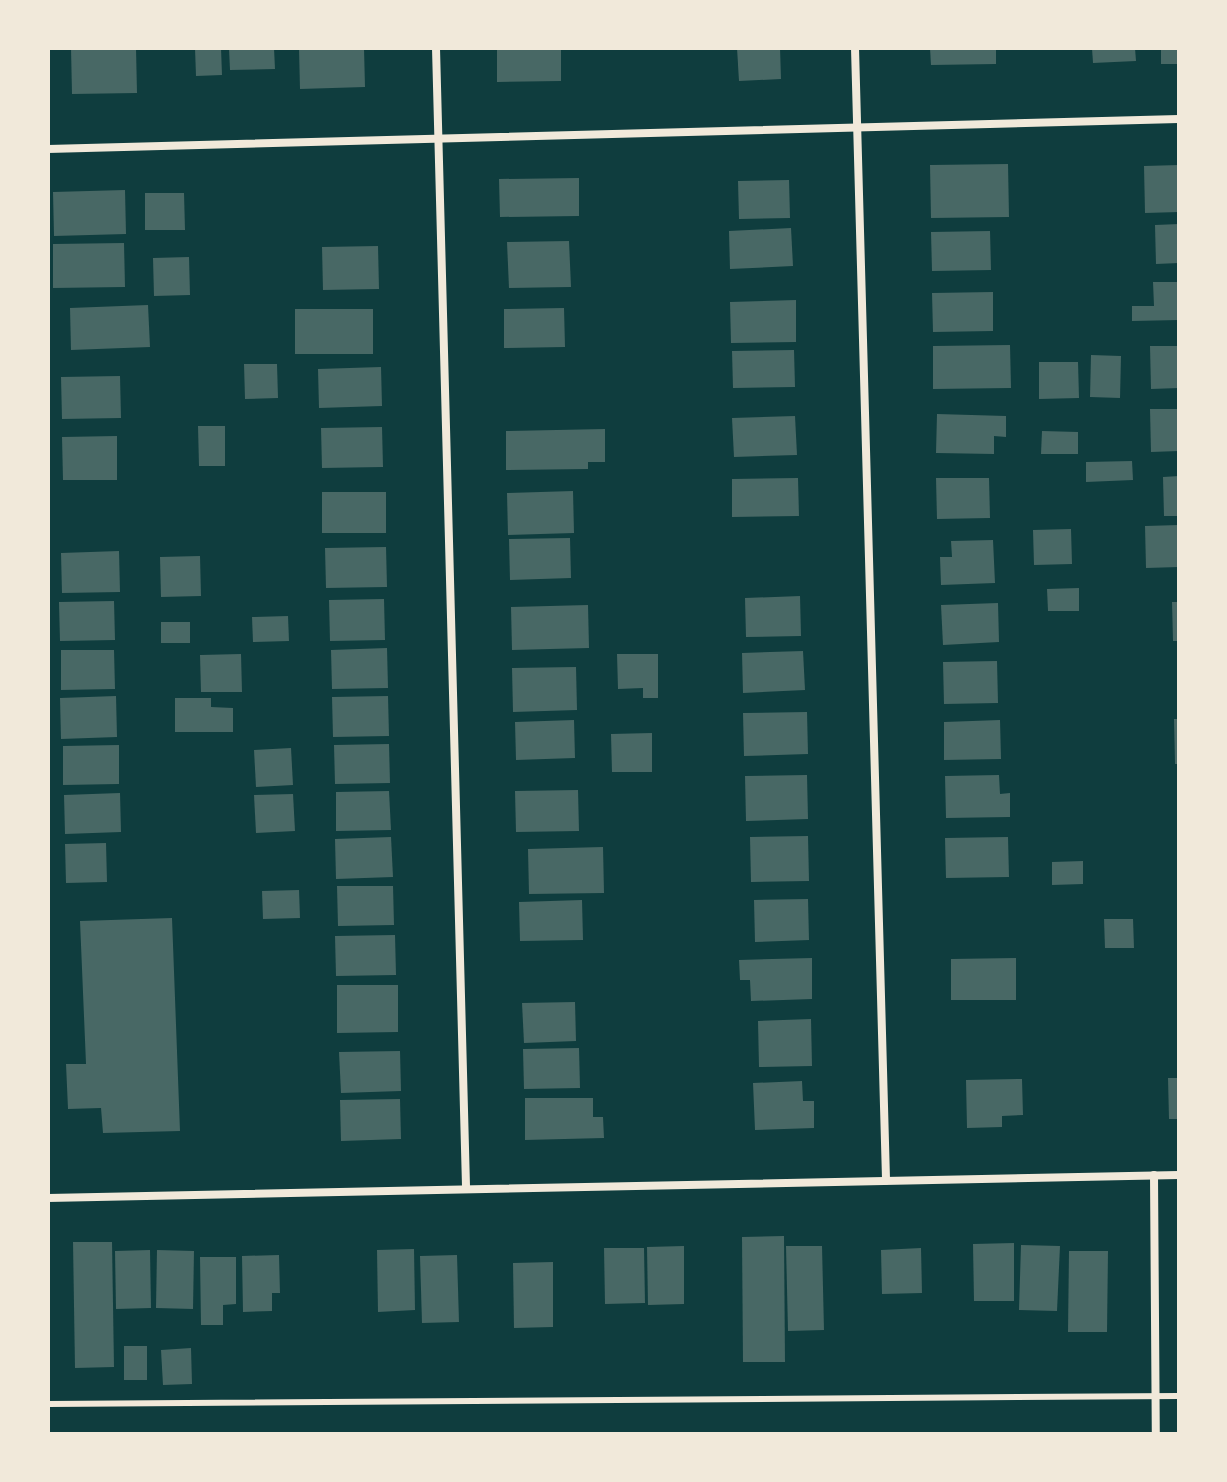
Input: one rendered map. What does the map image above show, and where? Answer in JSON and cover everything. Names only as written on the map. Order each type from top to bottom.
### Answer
[{"type":"street","points":[[436,48],[466,1188]]},
{"type":"street","points":[[855,48],[886,1181]]},
{"type":"street","points":[[48,149],[1179,119]]},
{"type":"street","points":[[1154,1175],[1156,1434]]},
{"type":"street","points":[[48,1198],[1179,1175]]},
{"type":"lane","points":[[48,1404],[1179,1396]]},
{"type":"building","points":[[71,48],[136,48],[137,93],[72,94]]},
{"type":"building","points":[[195,48],[221,48],[222,75],[196,76]]},
{"type":"building","points":[[229,48],[274,48],[275,69],[230,70]]},
{"type":"building","points":[[299,48],[364,48],[365,87],[300,89]]},
{"type":"building","points":[[497,48],[561,48],[561,81],[497,82]]},
{"type":"building","points":[[737,48],[780,48],[781,79],[739,81]]},
{"type":"building","points":[[930,48],[996,48],[996,64],[931,65]]},
{"type":"building","points":[[1092,48],[1135,48],[1136,61],[1093,63]]},
{"type":"building","points":[[1161,48],[1179,48],[1179,64],[1161,64]]},
{"type":"building","points":[[1008,164],[1009,217],[931,218],[930,165]]},
{"type":"building","points":[[1179,165],[1179,212],[1145,213],[1144,166]]},
{"type":"building","points":[[579,178],[579,216],[500,217],[499,179]]},
{"type":"building","points":[[789,180],[790,218],[739,219],[738,181]]},
{"type":"building","points":[[125,190],[126,234],[54,236],[53,192]]},
{"type":"building","points":[[145,193],[184,193],[185,230],[145,230]]},
{"type":"building","points":[[1179,224],[1179,263],[1156,264],[1155,225]]},
{"type":"building","points":[[791,228],[793,266],[730,269],[729,231]]},
{"type":"building","points":[[990,231],[991,270],[932,271],[931,232]]},
{"type":"building","points":[[569,241],[571,287],[509,288],[507,242]]},
{"type":"building","points":[[124,243],[125,287],[53,288],[53,244]]},
{"type":"building","points":[[378,246],[379,289],[323,290],[322,247]]},
{"type":"building","points":[[189,257],[190,295],[154,296],[153,258]]},
{"type":"building","points":[[1153,282],[1179,282],[1179,320],[1132,321],[1132,306],[1154,306]]},
{"type":"building","points":[[993,292],[993,331],[933,332],[932,293]]},
{"type":"building","points":[[796,300],[796,342],[731,343],[730,302]]},
{"type":"building","points":[[148,305],[150,347],[71,350],[70,308]]},
{"type":"building","points":[[564,308],[565,347],[504,348],[504,309]]},
{"type":"building","points":[[295,309],[373,309],[373,354],[295,354]]},
{"type":"building","points":[[1010,345],[1011,388],[933,389],[933,346]]},
{"type":"building","points":[[1150,346],[1179,346],[1179,388],[1151,389]]},
{"type":"building","points":[[794,350],[795,387],[733,388],[732,351]]},
{"type":"building","points":[[1091,355],[1121,356],[1120,398],[1090,397]]},
{"type":"building","points":[[1039,362],[1078,362],[1079,398],[1039,399]]},
{"type":"building","points":[[244,364],[277,364],[278,398],[245,399]]},
{"type":"building","points":[[381,367],[382,406],[319,408],[318,369]]},
{"type":"building","points":[[120,376],[121,418],[62,419],[61,377]]},
{"type":"building","points":[[1150,409],[1179,409],[1179,451],[1151,452]]},
{"type":"building","points":[[937,414],[1006,416],[1006,437],[994,436],[994,454],[936,453]]},
{"type":"building","points":[[795,416],[797,455],[734,457],[732,418]]},
{"type":"building","points":[[198,426],[225,426],[225,466],[199,466]]},
{"type":"building","points":[[382,427],[383,467],[322,468],[321,428]]},
{"type":"building","points":[[605,429],[605,462],[588,462],[588,469],[506,470],[506,431]]},
{"type":"building","points":[[1042,431],[1078,432],[1078,454],[1041,454]]},
{"type":"building","points":[[117,436],[117,480],[63,480],[62,437]]},
{"type":"building","points":[[1132,461],[1133,480],[1086,482],[1086,462]]},
{"type":"building","points":[[1179,476],[1179,516],[1164,516],[1163,477]]},
{"type":"building","points":[[798,478],[799,516],[732,517],[732,479]]},
{"type":"building","points":[[936,478],[989,478],[990,518],[937,519]]},
{"type":"building","points":[[573,491],[574,533],[508,535],[507,493]]},
{"type":"building","points":[[322,492],[386,492],[386,533],[322,533]]},
{"type":"building","points":[[1179,525],[1179,567],[1146,568],[1145,526]]},
{"type":"building","points":[[1071,529],[1072,564],[1034,565],[1033,530]]},
{"type":"building","points":[[570,538],[571,578],[510,580],[509,539]]},
{"type":"building","points":[[993,540],[995,583],[941,585],[940,557],[952,557],[951,541]]},
{"type":"building","points":[[386,547],[387,587],[326,588],[325,548]]},
{"type":"building","points":[[119,551],[120,592],[62,593],[61,553]]},
{"type":"building","points":[[200,556],[201,596],[161,597],[160,557]]},
{"type":"building","points":[[1079,588],[1079,611],[1048,611],[1047,589]]},
{"type":"building","points":[[800,596],[801,636],[746,637],[745,598]]},
{"type":"building","points":[[384,599],[385,640],[330,641],[329,600]]},
{"type":"building","points":[[114,601],[115,640],[60,641],[59,602]]},
{"type":"building","points":[[1172,602],[1179,602],[1179,641],[1173,641]]},
{"type":"building","points":[[998,603],[999,642],[943,645],[941,605]]},
{"type":"building","points":[[588,605],[589,648],[512,650],[511,607]]},
{"type":"building","points":[[288,616],[289,641],[253,642],[252,617]]},
{"type":"building","points":[[161,622],[190,622],[190,643],[161,643]]},
{"type":"building","points":[[387,648],[388,688],[332,689],[331,650]]},
{"type":"building","points":[[61,650],[114,650],[115,689],[61,690]]},
{"type":"building","points":[[803,651],[805,690],[743,693],[742,653]]},
{"type":"building","points":[[241,654],[242,692],[201,692],[200,655]]},
{"type":"building","points":[[617,654],[658,654],[658,698],[643,698],[643,688],[618,689]]},
{"type":"building","points":[[997,661],[998,703],[944,704],[943,662]]},
{"type":"building","points":[[576,667],[577,710],[513,712],[512,668]]},
{"type":"building","points":[[116,696],[117,737],[61,739],[60,698]]},
{"type":"building","points":[[388,696],[389,736],[333,737],[332,697]]},
{"type":"building","points":[[175,698],[211,698],[211,707],[233,708],[233,732],[175,732]]},
{"type":"building","points":[[807,712],[808,754],[744,756],[743,713]]},
{"type":"building","points":[[1174,719],[1179,719],[1179,764],[1175,764]]},
{"type":"building","points":[[574,720],[575,758],[516,760],[515,722]]},
{"type":"building","points":[[1000,720],[1001,759],[944,760],[944,722]]},
{"type":"building","points":[[652,733],[652,772],[612,772],[611,734]]},
{"type":"building","points":[[389,744],[390,783],[335,784],[334,745]]},
{"type":"building","points":[[119,745],[119,784],[63,785],[63,746]]},
{"type":"building","points":[[291,748],[293,785],[256,787],[254,750]]},
{"type":"building","points":[[807,775],[808,819],[746,821],[745,776]]},
{"type":"building","points":[[999,775],[1000,794],[1010,793],[1010,817],[946,818],[945,776]]},
{"type":"building","points":[[578,790],[579,831],[516,832],[515,791]]},
{"type":"building","points":[[389,791],[391,830],[336,831],[336,792]]},
{"type":"building","points":[[120,793],[121,832],[65,834],[64,795]]},
{"type":"building","points":[[293,794],[295,831],[256,833],[254,795]]},
{"type":"building","points":[[808,836],[809,881],[751,882],[750,837]]},
{"type":"building","points":[[391,837],[393,877],[336,879],[335,839]]},
{"type":"building","points":[[1008,837],[1009,877],[946,878],[945,838]]},
{"type":"building","points":[[106,843],[107,882],[66,883],[65,844]]},
{"type":"building","points":[[603,847],[604,893],[529,894],[528,849]]},
{"type":"building","points":[[1083,861],[1083,884],[1052,885],[1052,862]]},
{"type":"building","points":[[337,886],[393,886],[394,925],[338,926]]},
{"type":"building","points":[[299,890],[300,918],[263,919],[262,891]]},
{"type":"building","points":[[808,899],[809,940],[755,942],[754,900]]},
{"type":"building","points":[[582,900],[583,940],[520,941],[519,902]]},
{"type":"building","points":[[172,918],[180,1131],[103,1133],[101,1108],[68,1109],[66,1064],[86,1064],[80,921]]},
{"type":"building","points":[[1104,919],[1133,919],[1134,948],[1105,948]]},
{"type":"building","points":[[395,935],[396,975],[336,976],[335,936]]},
{"type":"building","points":[[812,958],[812,999],[751,1001],[750,980],[740,980],[739,960]]},
{"type":"building","points":[[1016,958],[1016,1000],[951,1000],[951,959]]},
{"type":"building","points":[[337,985],[398,985],[398,1032],[337,1033]]},
{"type":"building","points":[[575,1002],[576,1041],[524,1043],[522,1003]]},
{"type":"building","points":[[811,1019],[812,1066],[759,1067],[758,1021]]},
{"type":"building","points":[[579,1048],[580,1088],[524,1089],[523,1049]]},
{"type":"building","points":[[400,1051],[401,1091],[341,1093],[339,1052]]},
{"type":"building","points":[[1168,1078],[1179,1078],[1179,1119],[1169,1119]]},
{"type":"building","points":[[1022,1079],[1023,1115],[1002,1116],[1002,1127],[967,1128],[966,1080]]},
{"type":"building","points":[[802,1081],[803,1101],[814,1101],[814,1128],[755,1130],[753,1083]]},
{"type":"building","points":[[525,1098],[593,1098],[593,1117],[603,1117],[604,1138],[525,1140]]},
{"type":"building","points":[[400,1099],[401,1139],[341,1141],[340,1100]]},
{"type":"building","points":[[784,1236],[785,1362],[743,1362],[742,1237]]},
{"type":"building","points":[[73,1242],[112,1242],[114,1367],[75,1368]]},
{"type":"building","points":[[1014,1243],[1014,1301],[974,1301],[973,1244]]},
{"type":"building","points":[[1021,1245],[1060,1246],[1057,1311],[1019,1310]]},
{"type":"building","points":[[684,1246],[684,1304],[648,1305],[647,1247]]},
{"type":"building","points":[[786,1246],[822,1246],[824,1330],[788,1331]]},
{"type":"building","points":[[604,1248],[644,1248],[645,1303],[605,1304]]},
{"type":"building","points":[[921,1248],[922,1293],[882,1294],[881,1250]]},
{"type":"building","points":[[414,1249],[415,1310],[378,1312],[377,1250]]},
{"type":"building","points":[[150,1250],[151,1308],[116,1309],[115,1251]]},
{"type":"building","points":[[157,1250],[194,1251],[193,1309],[156,1308]]},
{"type":"building","points":[[1069,1251],[1108,1251],[1107,1332],[1068,1332]]},
{"type":"building","points":[[279,1255],[280,1293],[272,1293],[272,1311],[243,1312],[242,1256]]},
{"type":"building","points":[[457,1255],[459,1322],[422,1323],[420,1256]]},
{"type":"building","points":[[200,1257],[236,1257],[236,1304],[223,1305],[223,1325],[201,1325]]},
{"type":"building","points":[[553,1262],[553,1327],[514,1328],[513,1263]]},
{"type":"building","points":[[124,1346],[147,1346],[147,1380],[124,1380]]},
{"type":"building","points":[[191,1348],[192,1384],[163,1385],[161,1350]]}]
